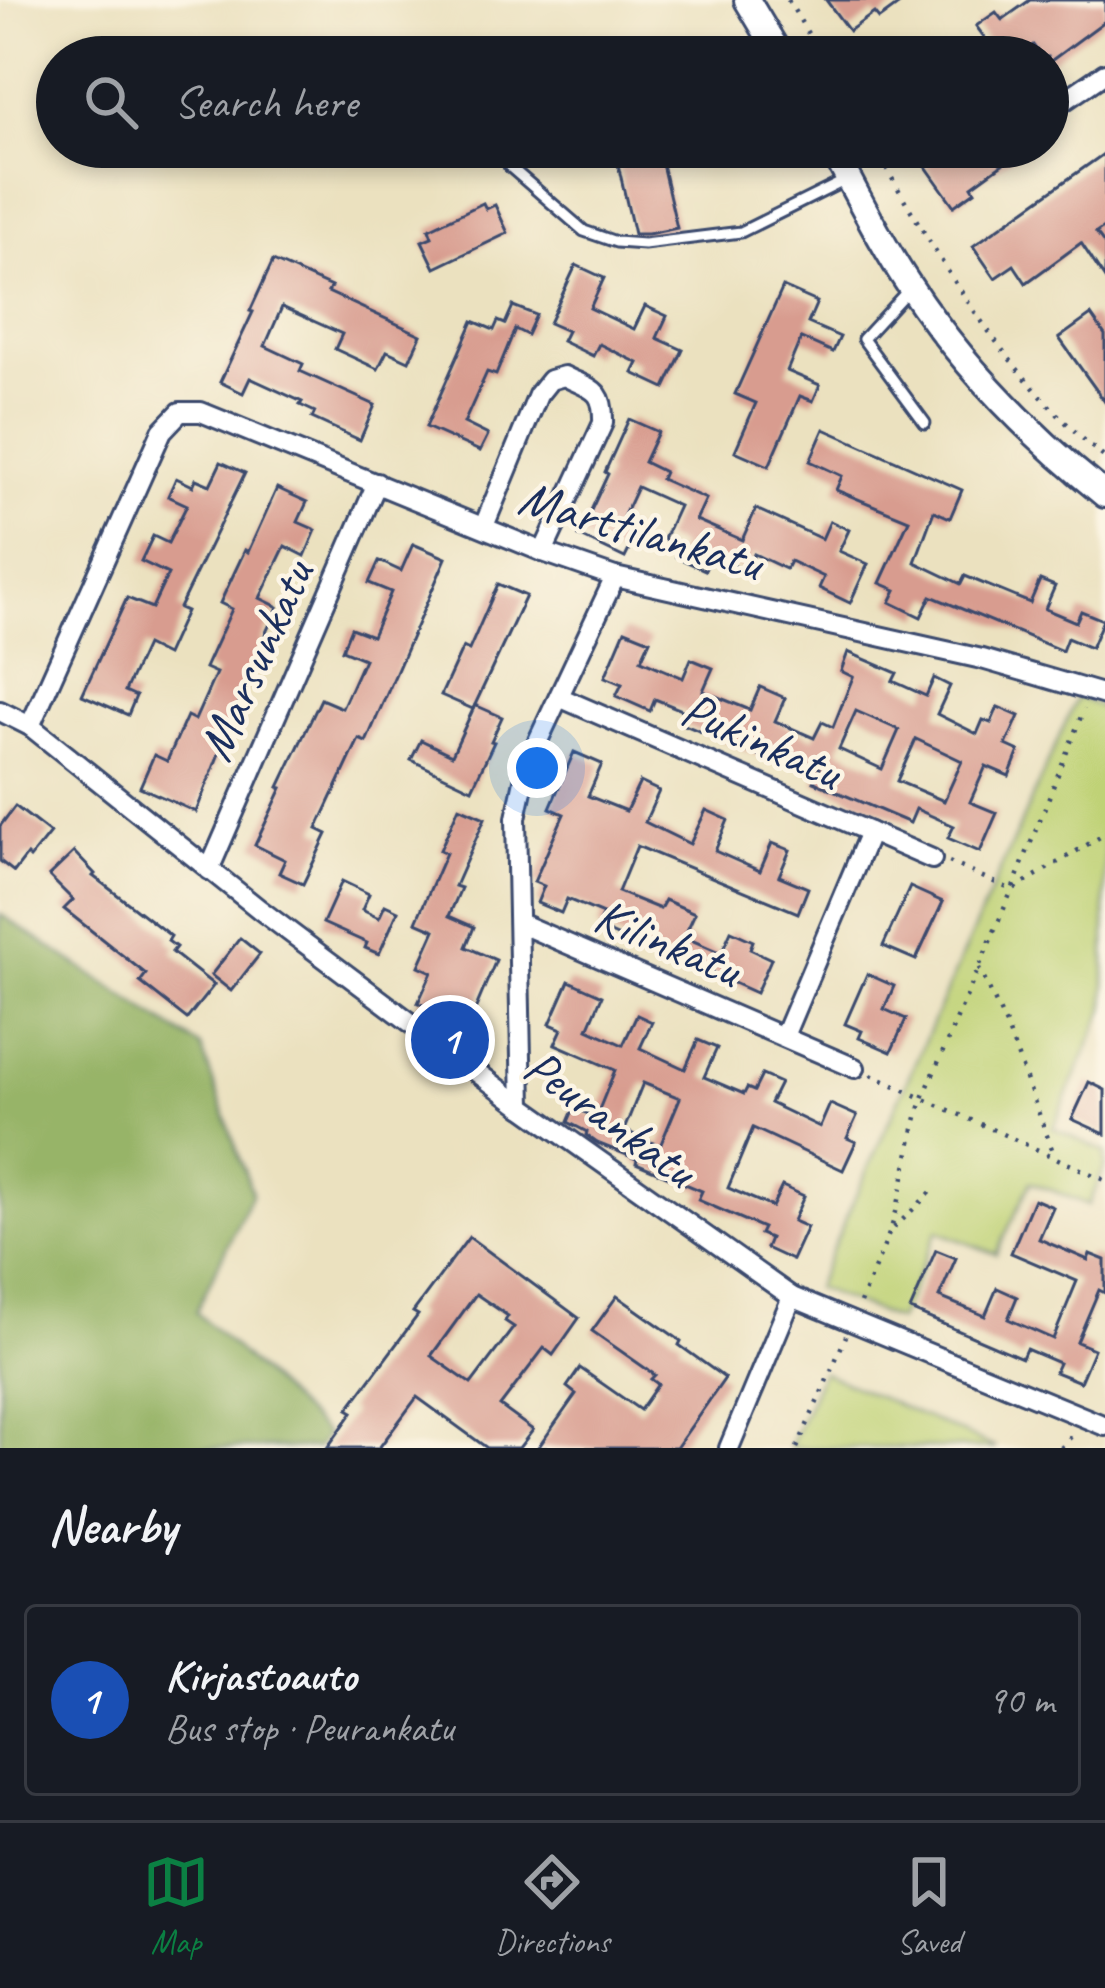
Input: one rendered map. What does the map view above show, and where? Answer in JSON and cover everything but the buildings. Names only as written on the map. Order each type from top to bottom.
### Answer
[{"type":"street","points":[[747,0],[768,36]]},
{"type":"street","points":[[1069,98],[1105,73]]},
{"type":"street","points":[[843,168],[910,288],[1024,422],[1105,495]]},
{"type":"street","points":[[484,526],[538,395],[550,380],[564,376],[593,391],[603,403],[603,423],[543,552]]},
{"type":"street","name":"Marttilankatu","points":[[30,726],[162,431],[180,412],[201,412],[615,577],[982,659],[1098,693]]},
{"type":"street","name":"Marsunkatu","points":[[208,869],[377,483]]},
{"type":"street","points":[[522,1106],[516,818],[528,762],[615,577]]},
{"type":"street","name":"Pukinkatu","points":[[559,697],[932,859]]},
{"type":"street","name":"Peurankatu","points":[[0,711],[30,726],[208,869],[522,1106],[792,1297],[1105,1426]]},
{"type":"street","name":"Kilinkatu","points":[[784,1036],[870,832]]},
{"type":"street","name":"Kilinkatu","points":[[519,923],[855,1068]]},
{"type":"street","points":[[729,1448],[792,1297]]},
{"type":"lane","points":[[511,168],[584,231],[616,242],[644,244],[741,232],[849,178]]},
{"type":"lane","points":[[910,288],[863,339],[925,423]]},
{"type":"path","points":[[788,0],[809,36]]},
{"type":"path","points":[[887,168],[975,314],[1046,401],[1105,458]]},
{"type":"path","points":[[797,1448],[890,1232],[923,1098],[1098,693]]},
{"type":"path","points":[[1012,890],[1105,834]]},
{"type":"path","points":[[932,859],[1012,890]]},
{"type":"path","points":[[979,968],[1006,1025],[1054,1157]]},
{"type":"path","points":[[855,1068],[1105,1180]]},
{"type":"path","points":[[890,1232],[933,1190]]},
{"type":"green space","points":[[1077,697],[1105,709],[1105,1009],[1053,1128],[1105,1152],[1105,1166],[1089,1205],[1031,1182],[996,1254],[937,1231],[898,1320],[815,1288]]},
{"type":"green space","points":[[0,914],[201,1047],[252,1193],[196,1312],[326,1434],[317,1448],[0,1448]]},
{"type":"green space","points":[[822,1372],[996,1448],[789,1448]]},
{"type":"place","name":"Kirjastoauto","points":[[450,1040]]}]
